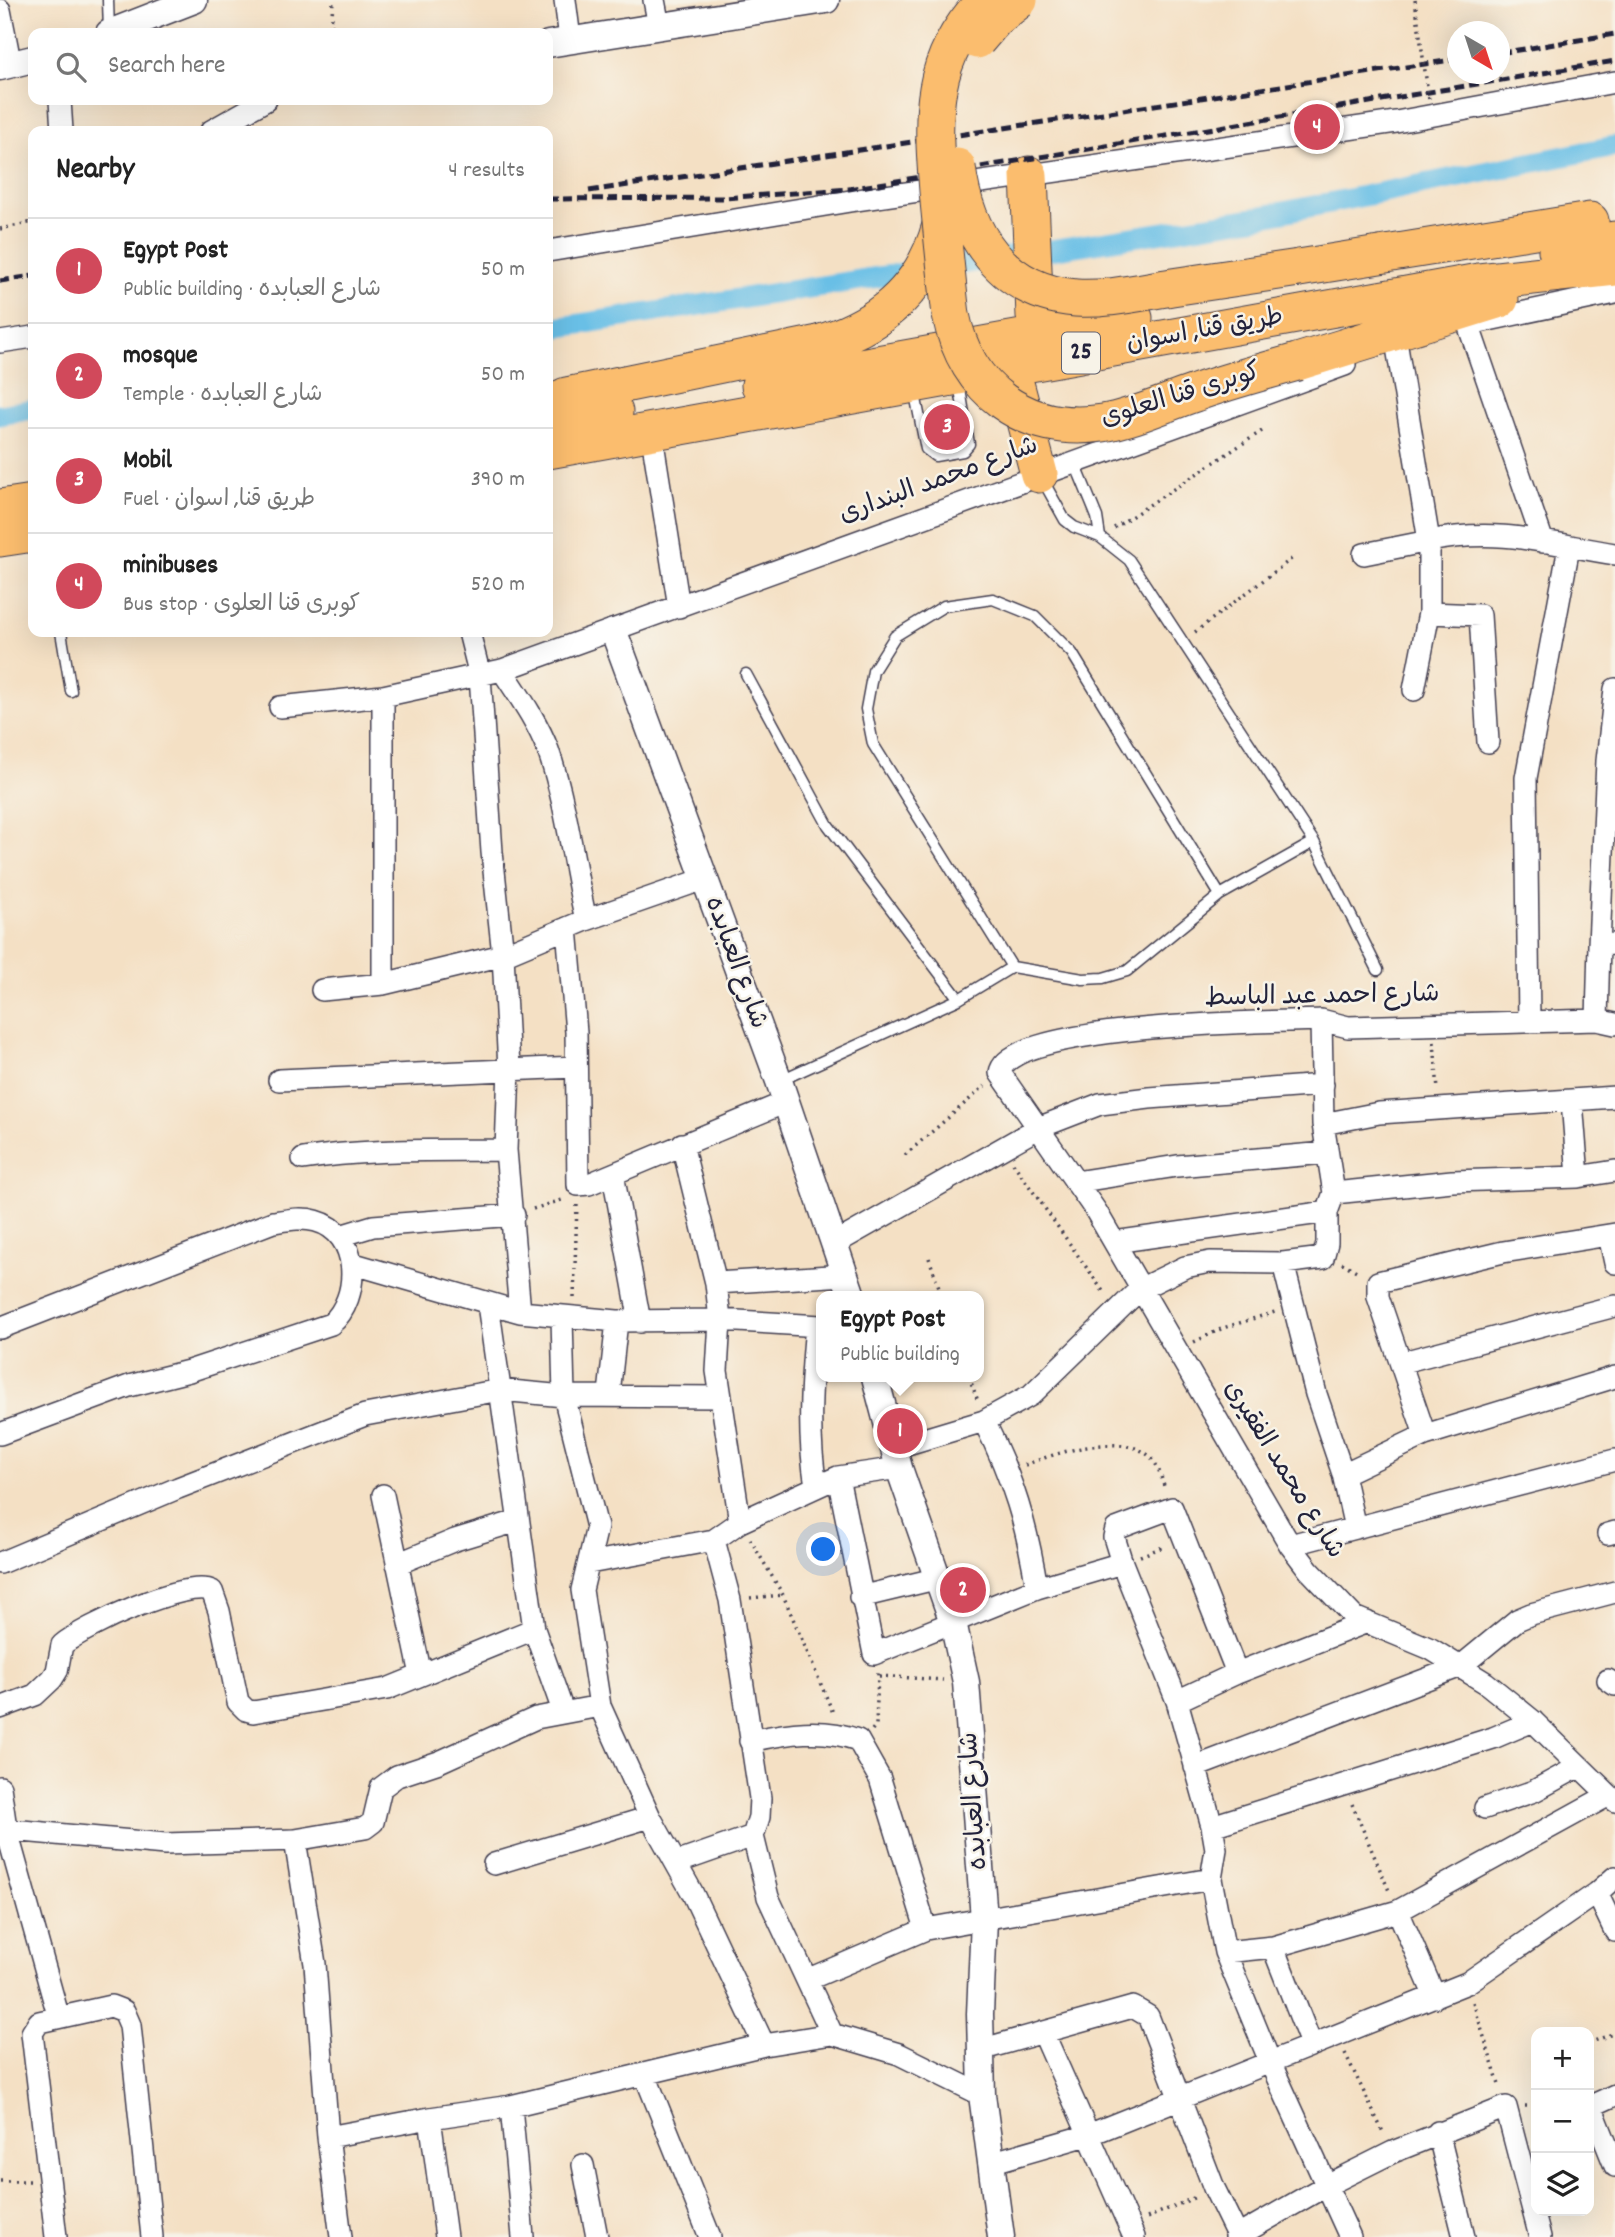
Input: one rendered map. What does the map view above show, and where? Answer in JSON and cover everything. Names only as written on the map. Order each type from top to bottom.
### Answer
[{"type":"highway","name":"كوبرى قنا العلوى","points":[[986,0],[967,21],[952,44],[935,92],[933,115],[941,225],[951,315],[964,358],[991,393],[1030,416],[1078,425],[1104,423],[1239,378],[1497,300],[1590,279],[1615,267]]},
{"type":"highway","points":[[1019,0],[981,35],[969,54],[955,95],[954,139],[961,198],[968,220],[993,258],[1030,285],[1051,293],[1075,298],[1111,296],[1615,217]]},
{"type":"highway","points":[[1030,187],[1033,277],[1017,347],[1039,474]]},
{"type":"highway","points":[[553,399],[818,344],[857,330],[884,314],[906,294],[928,261],[941,225]]},
{"type":"highway","name":"طريق قنا, اسوان","points":[[553,423],[910,370],[1017,347],[1615,240]]},
{"type":"highway","name":"طريق قنا, اسوان","points":[[1017,347],[1498,278],[1615,267]]},
{"type":"highway","name":"طريق قنا, اسوان","points":[[553,449],[651,430],[910,370]]},
{"type":"highway","points":[[0,508],[28,504]]},
{"type":"highway","points":[[0,538],[28,534]]},
{"type":"street","points":[[122,28],[194,0]]},
{"type":"street","points":[[565,0],[559,42],[656,13],[826,0]]},
{"type":"street","points":[[0,10],[15,64]]},
{"type":"street","points":[[553,250],[850,201],[1030,187],[1615,82]]},
{"type":"street","points":[[60,105],[62,126]]},
{"type":"street","points":[[220,126],[257,105]]},
{"type":"street","name":"شارع محمد البندارى","points":[[280,707],[383,696],[502,670],[614,632],[1074,461],[1397,347],[1468,324],[1615,293]]},
{"type":"street","points":[[1468,324],[1543,542]]},
{"type":"street","points":[[0,342],[28,338]]},
{"type":"street","points":[[1397,347],[1429,541],[1429,613],[1414,690]]},
{"type":"street","points":[[651,430],[679,607]]},
{"type":"street","points":[[1364,554],[1487,533],[1615,554]]},
{"type":"street","points":[[1529,1022],[1526,778],[1569,547]]},
{"type":"street","points":[[1429,613],[1476,613],[1482,620],[1488,742]]},
{"type":"street","name":"شارع العبابده","points":[[614,632],[782,1091],[849,1286]]},
{"type":"street","points":[[470,637],[480,676],[492,852],[503,954],[509,1068],[506,1150],[514,1215],[520,1312]]},
{"type":"street","points":[[502,670],[528,708],[547,748],[560,789],[577,924],[576,1182],[583,1186],[682,1144],[782,1091]]},
{"type":"street","points":[[1606,1022],[1607,761],[1615,689]]},
{"type":"street","points":[[383,696],[383,984]]},
{"type":"street","points":[[322,990],[383,984],[503,954],[577,924],[704,879]]},
{"type":"street","points":[[589,1563],[714,1540],[740,1522],[817,1486],[897,1458],[984,1421],[1031,1395],[1140,1289],[1185,1267],[1210,1262],[1313,1261],[1326,1254],[1330,1203],[1323,1124],[1321,1020]]},
{"type":"street","name":"شارع احمد عبد الباسط","points":[[1000,1073],[1005,1063],[1028,1051],[1098,1032],[1321,1020],[1348,1027],[1606,1022]]},
{"type":"street","points":[[279,1080],[576,1067]]},
{"type":"street","name":"شارع محمد الفقيرى","points":[[1000,1073],[1114,1242],[1290,1545],[1330,1594],[1354,1617],[1399,1634],[1461,1666],[1532,1721],[1612,1798]]},
{"type":"street","points":[[834,1244],[1001,1147],[1038,1128],[1100,1104],[1323,1085]]},
{"type":"street","points":[[1323,1124],[1379,1113],[1615,1097]]},
{"type":"street","points":[[1572,1101],[1578,1177]]},
{"type":"street","points":[[682,1144],[716,1283],[720,1320],[717,1371],[740,1522]]},
{"type":"street","points":[[303,1159],[412,1151],[506,1150]]},
{"type":"street","points":[[1075,1182],[1177,1166],[1326,1153]]},
{"type":"street","points":[[1114,1242],[1452,1181],[1578,1177],[1615,1171]]},
{"type":"street","points":[[613,1174],[640,1322]]},
{"type":"street","points":[[340,1236],[373,1226],[514,1215]]},
{"type":"street","points":[[0,1328],[273,1222],[298,1219],[318,1221],[340,1236],[347,1245],[351,1263],[349,1302],[343,1314],[331,1324],[189,1371],[129,1386],[0,1434]]},
{"type":"street","points":[[1425,1435],[1403,1362],[1378,1297],[1378,1282],[1503,1252],[1612,1235],[1615,1263]]},
{"type":"street","points":[[351,1263],[520,1312],[617,1321],[720,1320],[816,1326]]},
{"type":"street","points":[[1283,1263],[1296,1306],[1316,1394],[1343,1474],[1354,1528]]},
{"type":"street","points":[[716,1283],[849,1286]]},
{"type":"street","points":[[488,1304],[534,1629],[564,1711]]},
{"type":"street","points":[[1403,1362],[1615,1306]]},
{"type":"street","points":[[568,1318],[565,1396],[597,1527],[582,1590],[600,1706],[650,1817],[676,1863],[764,2045]]},
{"type":"street","points":[[610,1394],[617,1321]]},
{"type":"street","points":[[816,1349],[810,1396],[810,1448],[817,1486]]},
{"type":"street","points":[[1343,1474],[1425,1435],[1615,1377]]},
{"type":"street","name":"شارع العبابده","points":[[876,1382],[897,1458],[953,1622],[966,1682],[984,1919],[980,2050],[982,2095],[1001,2237]]},
{"type":"street","points":[[0,1563],[178,1488],[365,1415],[500,1390],[565,1396],[610,1394],[720,1397]]},
{"type":"street","points":[[984,1421],[1009,1471],[1021,1507],[1037,1588]]},
{"type":"street","points":[[1290,1545],[1615,1460]]},
{"type":"street","points":[[838,1478],[860,1597],[874,1654],[1037,1588],[1122,1563]]},
{"type":"street","points":[[383,1495],[421,1675]]},
{"type":"street","points":[[1237,1673],[1172,1508],[1116,1529],[1114,1537],[1122,1563],[1177,1701],[1212,1826],[1216,1849],[1211,1879],[1225,1952],[1270,2064],[1350,2237]]},
{"type":"street","points":[[397,1564],[455,1539],[517,1521]]},
{"type":"street","points":[[714,1540],[730,1600],[760,1798],[759,1816],[753,1836],[777,1922],[809,1979],[832,2034]]},
{"type":"street","points":[[860,1597],[939,1578]]},
{"type":"street","points":[[0,1708],[35,1695],[57,1671],[62,1645],[79,1633],[189,1589],[212,1591],[219,1611],[238,1702],[246,1710],[282,1709],[387,1689],[534,1629]]},
{"type":"street","points":[[1195,1767],[1461,1666],[1517,1620],[1615,1592]]},
{"type":"street","points":[[1177,1701],[1237,1673],[1367,1622]]},
{"type":"street","points":[[3,1829],[165,1844],[295,1840],[365,1828],[373,1822],[382,1788],[386,1783],[536,1718],[600,1706]]},
{"type":"street","points":[[1212,1826],[1493,1738],[1532,1721]]},
{"type":"street","points":[[750,1741],[786,1733],[851,1737],[880,1779],[926,1928]]},
{"type":"street","points":[[1485,1808],[1534,1791],[1578,1767]]},
{"type":"street","points":[[0,1787],[3,1829],[58,2015]]},
{"type":"street","points":[[1225,1952],[1273,1947],[1398,1911],[1612,1798]]},
{"type":"street","points":[[494,1864],[650,1817]]},
{"type":"street","points":[[676,1863],[753,1836]]},
{"type":"street","points":[[295,1840],[315,1964],[328,2137],[341,2237]]},
{"type":"street","points":[[990,2163],[1091,2134],[1180,2101],[1311,2044],[1467,1983],[1597,1894],[1615,1877]]},
{"type":"street","points":[[809,1979],[926,1928],[1211,1879]]},
{"type":"street","points":[[1597,1894],[1615,1931]]},
{"type":"street","points":[[1398,1911],[1435,1997]]},
{"type":"street","points":[[1273,1947],[1311,2044]]},
{"type":"street","points":[[57,2237],[48,2181],[32,2033],[39,2022],[58,2015],[111,2006],[124,2011],[130,2025],[152,2237]]},
{"type":"street","points":[[980,2050],[1133,2007],[1142,2010],[1148,2016],[1214,2188],[1237,2237],[1327,2185],[1392,2152],[1506,2107],[1540,2237]]},
{"type":"street","points":[[1043,2032],[1091,2134],[1132,2232]]},
{"type":"street","points":[[328,2137],[511,2106],[764,2045],[832,2034],[899,2054],[982,2095]]},
{"type":"street","points":[[645,2075],[710,2237]]},
{"type":"street","points":[[1615,2095],[1591,2106],[1615,2166]]},
{"type":"street","points":[[511,2106],[523,2237]]},
{"type":"street","points":[[430,2118],[446,2237]]},
{"type":"street","points":[[1438,2132],[1464,2237]]},
{"type":"street","points":[[583,2165],[597,2237]]},
{"type":"lane","points":[[108,0],[109,28]]},
{"type":"lane","points":[[910,370],[927,452],[934,456],[963,451],[969,441],[955,362]]},
{"type":"lane","points":[[1074,461],[1097,517],[1100,537]]},
{"type":"lane","points":[[1039,474],[1065,520],[1074,527],[1100,537],[1129,560],[1314,842],[1378,970]]},
{"type":"lane","points":[[1012,967],[873,744],[866,709],[873,671],[895,636],[944,606],[993,599],[1035,616],[1072,653],[1220,895]]},
{"type":"lane","points":[[62,637],[71,691]]},
{"type":"lane","points":[[746,674],[828,825],[959,999]]},
{"type":"lane","points":[[782,1091],[959,999],[1012,967],[1083,979],[1103,978],[1127,971],[1220,895],[1314,842]]},
{"type":"path","points":[[331,28],[333,0]]},
{"type":"path","points":[[1415,0],[1429,100]]},
{"type":"path","points":[[0,229],[28,223]]},
{"type":"path","points":[[1100,537],[1265,429]]},
{"type":"path","points":[[1182,641],[1294,557]]},
{"type":"path","points":[[1432,1024],[1440,1110]]},
{"type":"path","points":[[905,1155],[1000,1073]]},
{"type":"path","points":[[1001,1147],[1117,1310]]},
{"type":"path","points":[[514,1215],[577,1195],[568,1318]]},
{"type":"path","points":[[1326,1254],[1378,1282]]},
{"type":"path","points":[[929,1258],[940,1291]]},
{"type":"path","points":[[1176,1350],[1223,1328],[1296,1306]]},
{"type":"path","points":[[971,1382],[984,1421]]},
{"type":"path","points":[[1009,1471],[1067,1449],[1134,1447],[1155,1461],[1172,1508]]},
{"type":"path","points":[[740,1522],[783,1595],[851,1737],[870,1734],[876,1725],[878,1676],[966,1682]]},
{"type":"path","points":[[1122,1563],[1184,1539]]},
{"type":"path","points":[[730,1600],[783,1595]]},
{"type":"path","points":[[1345,1786],[1398,1911]]},
{"type":"path","points":[[1467,1983],[1506,2107]]},
{"type":"path","points":[[1594,2041],[1615,2032]]},
{"type":"path","points":[[1337,2035],[1392,2152]]},
{"type":"path","points":[[0,2181],[48,2181]]},
{"type":"path","points":[[1132,2232],[1214,2188]]},
{"type":"waterway","points":[[553,328],[1253,218],[1615,146]]},
{"type":"waterway","points":[[0,415],[28,410]]},
{"type":"railway","points":[[1510,51],[1615,34]]},
{"type":"railway","points":[[589,191],[1447,61]]},
{"type":"railway","points":[[553,199],[723,198],[849,189],[1615,61]]},
{"type":"railway","points":[[0,281],[28,277]]},
{"type":"place","name":"minibuses","points":[[1317,127]]},
{"type":"place","name":"Mobil","points":[[947,427]]},
{"type":"place","name":"Egypt Post","points":[[900,1431]]},
{"type":"place","name":"mosque","points":[[963,1590]]}]
